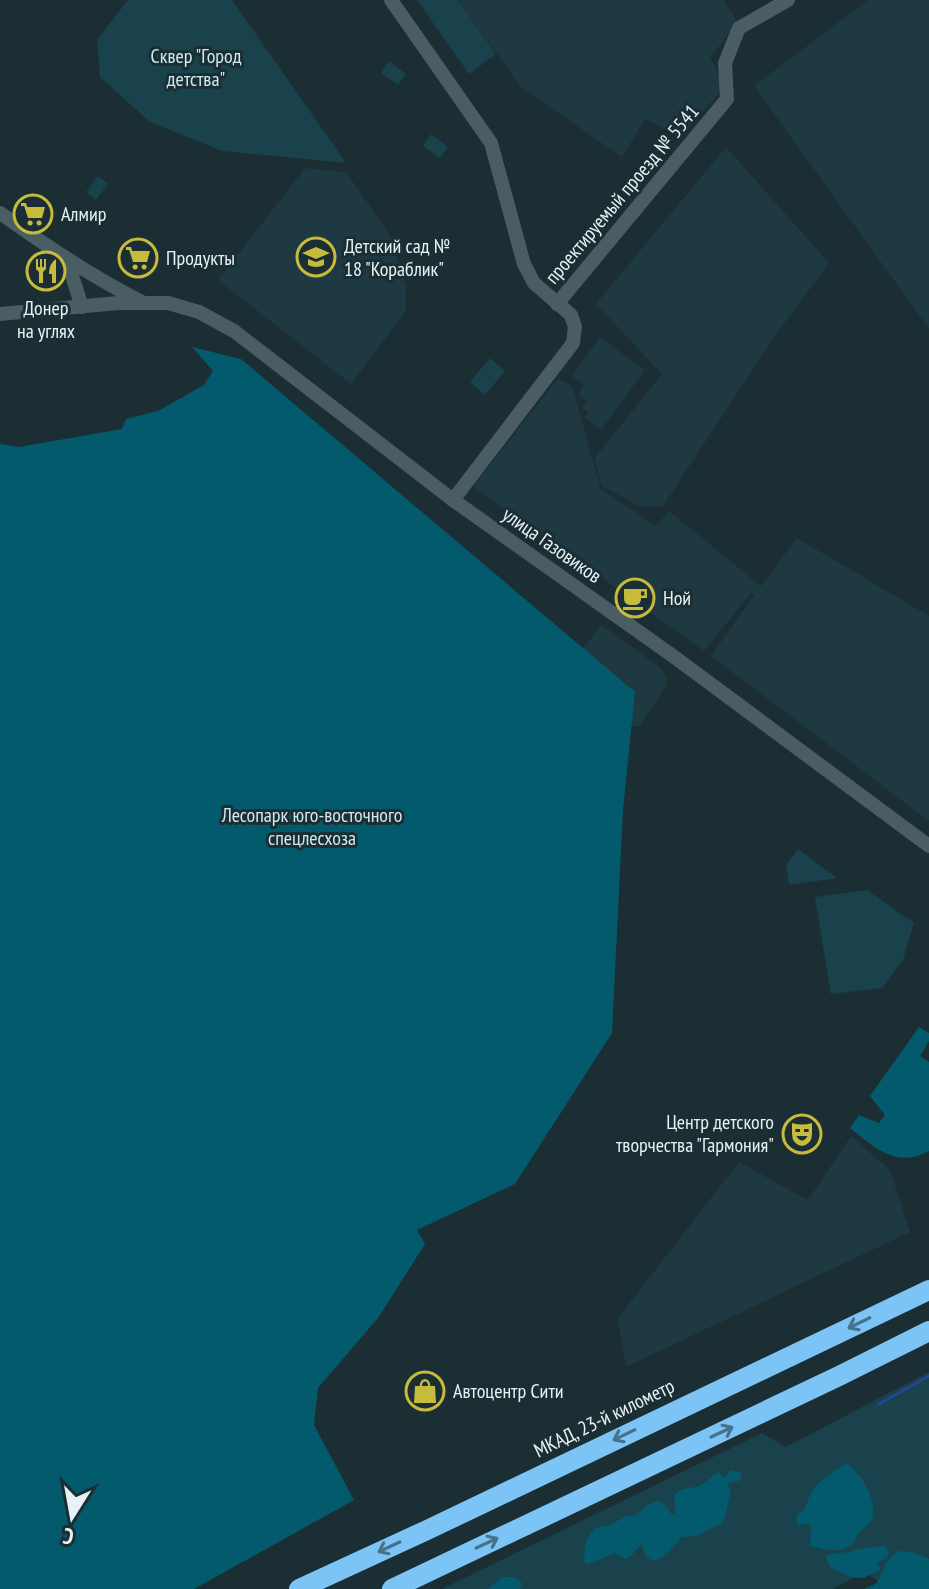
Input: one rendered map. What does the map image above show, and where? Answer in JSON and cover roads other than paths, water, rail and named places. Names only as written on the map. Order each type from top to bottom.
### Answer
[{"type":"highway","name":"МКАД, 23-й километр","points":[[299,1589],[929,1290]]},
{"type":"highway","points":[[392,1589],[929,1331]]},
{"type":"street","points":[[391,0],[491,143],[524,264],[534,283],[557,304]]},
{"type":"street","name":"проектируемый проезд № 5541","points":[[453,500],[573,343],[575,327],[571,315],[557,304],[727,99],[725,63],[739,28],[788,0]]},
{"type":"street","points":[[0,213],[67,260],[143,302]]},
{"type":"street","points":[[67,260],[82,307]]},
{"type":"street","points":[[0,314],[143,302]]},
{"type":"street","name":"улица Газовиков","points":[[143,302],[168,303],[199,312],[234,331],[453,500],[673,656],[929,846]]},
{"type":"waterway","points":[[879,1404],[929,1376]]},
{"type":"place","name":"Алмир","points":[[33,214]]},
{"type":"place","name":"Детский сад № 18 \"Кораблик\"","points":[[316,257]]},
{"type":"place","name":"Продукты","points":[[138,258]]},
{"type":"place","name":"Донер на углях","points":[[46,271]]},
{"type":"place","name":"Ной","points":[[635,598]]},
{"type":"place","name":"Центр детского творчества \"Гармония\"","points":[[802,1134]]},
{"type":"place","name":"Автоцентр Сити","points":[[425,1391]]},
{"type":"park label","name":"Сквер \"Город детства\"","points":[[196,68]]},
{"type":"park label","name":"Лесопарк юго-восточного спецлесхоза","points":[[312,826]]}]
